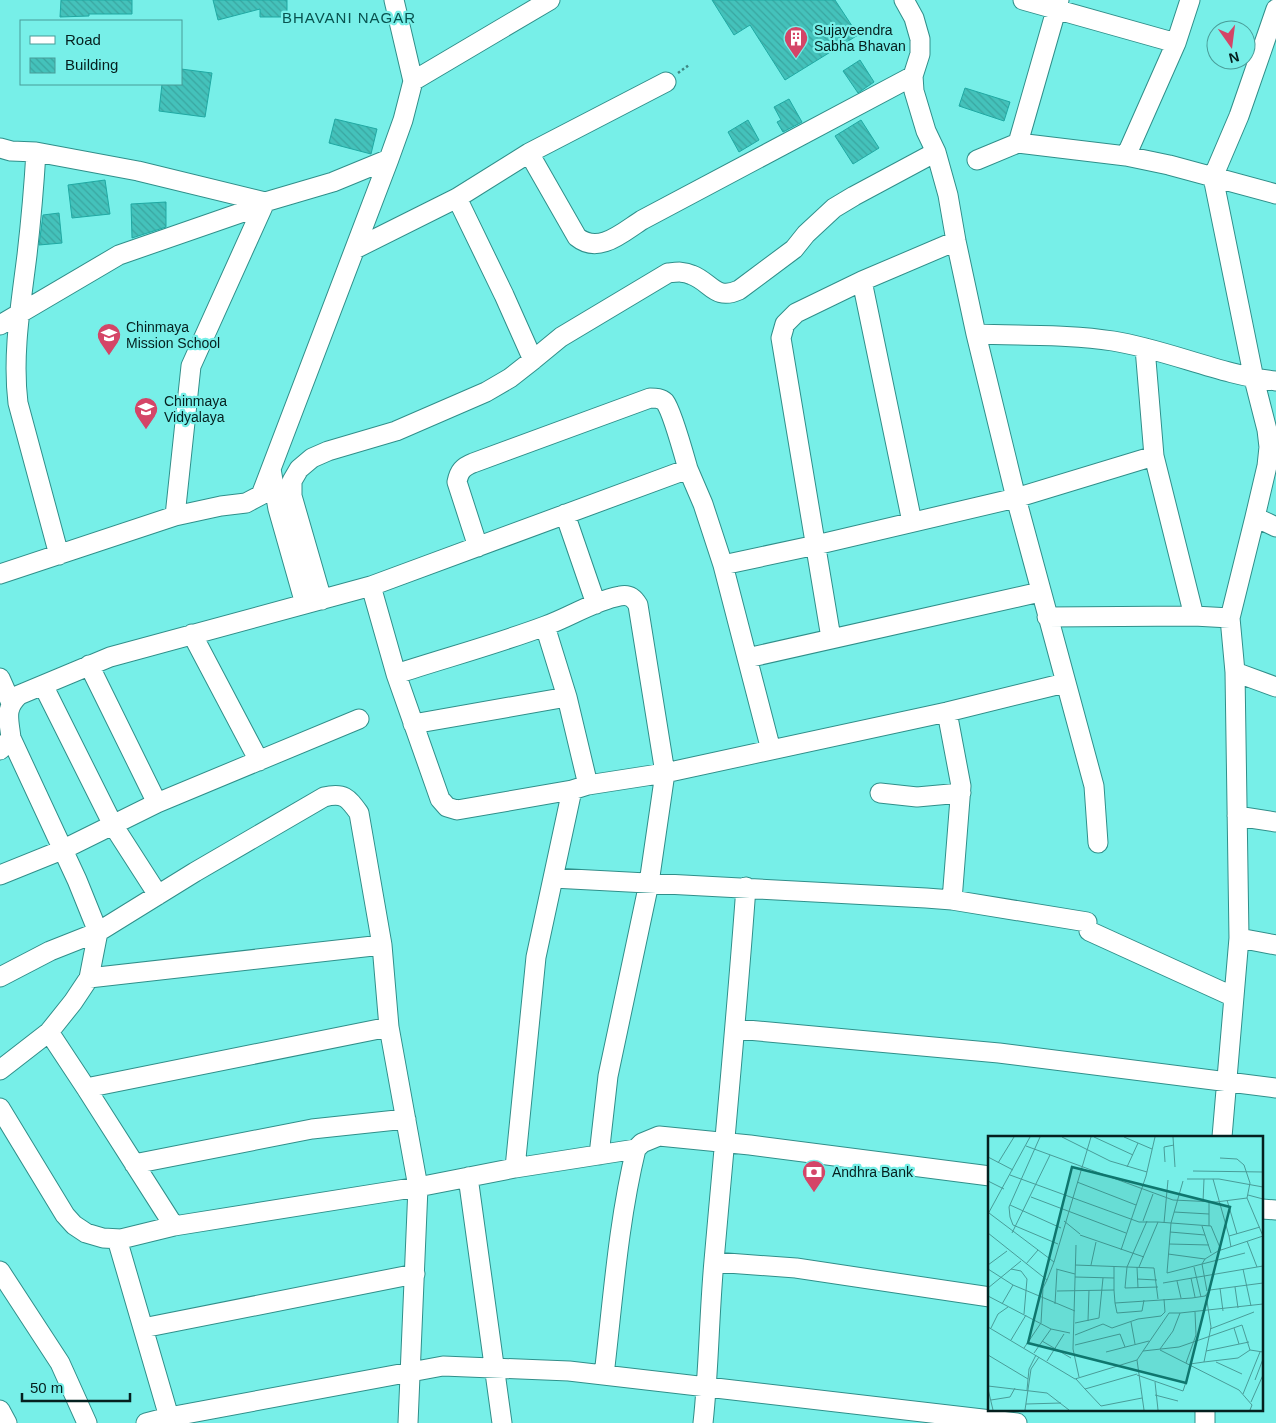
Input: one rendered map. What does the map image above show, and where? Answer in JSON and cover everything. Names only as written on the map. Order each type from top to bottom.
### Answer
[{"type":"street","points":[[0,574],[175,516],[221,506],[246,503],[254,500],[261,494],[404,120],[413,81],[394,0]]},
{"type":"street","points":[[413,81],[550,0]]},
{"type":"street","points":[[904,0],[914,18],[920,39],[920,54],[913,76],[914,91],[926,131],[936,152],[948,195],[976,334],[1016,498],[1094,786],[1098,843]]},
{"type":"street","points":[[1023,0],[1058,5],[1176,43]]},
{"type":"street","points":[[1126,156],[1176,43],[1190,0]]},
{"type":"street","points":[[1018,143],[1058,5]]},
{"type":"street","points":[[1222,1136],[1239,938],[1235,672],[1230,618],[1267,466],[1269,447],[1213,177],[1239,116],[1276,9]]},
{"type":"street","points":[[529,154],[577,237],[585,244],[596,245],[607,241],[642,220],[913,76]]},
{"type":"street","points":[[355,249],[457,198],[529,154],[666,82]]},
{"type":"street","points":[[977,160],[1018,143],[1126,156],[1169,165],[1276,194]]},
{"type":"street","points":[[4,151],[36,152],[138,171],[265,202]]},
{"type":"street","points":[[36,152],[16,366],[18,403],[59,555]]},
{"type":"street","points":[[313,602],[292,496],[292,482],[299,469],[312,458],[328,451],[396,431],[486,392],[510,378],[561,337],[668,273],[680,271],[694,275],[710,288],[720,292],[732,293],[739,290],[794,249],[806,234],[834,208],[936,152]]},
{"type":"street","points":[[0,325],[119,255],[246,211],[265,202],[333,182],[389,159]]},
{"type":"street","points":[[457,198],[533,360]]},
{"type":"street","points":[[175,516],[191,366],[265,202]]},
{"type":"street","points":[[831,638],[781,338],[785,324],[796,313],[862,281],[956,240]]},
{"type":"street","points":[[862,281],[912,522]]},
{"type":"street","points":[[976,334],[1085,338],[1113,341],[1145,348],[1254,379],[1276,381]]},
{"type":"street","points":[[1145,348],[1154,456],[1194,616]]},
{"type":"street","points":[[478,547],[457,482],[458,474],[464,466],[650,398],[659,398],[665,402],[688,469],[703,504],[723,565],[771,750]]},
{"type":"street","points":[[723,565],[1016,498],[1154,456]]},
{"type":"street","points":[[271,468],[278,509],[313,602]]},
{"type":"street","points":[[0,1070],[48,1032],[89,978],[98,932],[77,880],[6,744],[11,703],[20,695],[110,657],[371,586],[688,469]]},
{"type":"street","points":[[565,514],[596,604]]},
{"type":"street","points":[[1255,517],[1276,527]]},
{"type":"street","points":[[371,586],[396,674],[440,799],[447,807],[457,810],[665,773],[947,712],[1065,683]]},
{"type":"street","points":[[747,658],[1040,592]]},
{"type":"street","points":[[396,674],[545,626],[618,596],[628,595],[638,605],[665,773],[649,883],[608,1076],[599,1155]]},
{"type":"street","points":[[1047,616],[1194,616],[1230,618]]},
{"type":"street","points":[[516,1168],[536,957],[553,878],[580,788],[567,697],[545,626]]},
{"type":"street","points":[[192,634],[259,761]]},
{"type":"street","points":[[89,665],[157,804]]},
{"type":"street","points":[[1235,672],[1276,687]]},
{"type":"street","points":[[0,678],[11,703]]},
{"type":"street","points":[[43,685],[113,825],[158,895]]},
{"type":"street","points":[[413,724],[567,697]]},
{"type":"street","points":[[947,712],[959,772],[961,793],[952,900]]},
{"type":"street","points":[[0,875],[62,850],[157,804],[359,719]]},
{"type":"street","points":[[880,793],[917,797],[961,793]]},
{"type":"street","points":[[0,978],[50,951],[98,932],[195,872],[318,801],[331,796],[343,796],[348,799],[358,813],[382,945],[389,1027],[406,1119],[422,1187],[415,1274],[408,1423]]},
{"type":"street","points":[[1237,816],[1276,822]]},
{"type":"street","points":[[553,878],[746,887],[952,900],[1088,926],[1234,997]]},
{"type":"street","points":[[703,1423],[714,1262],[736,1029],[746,887]]},
{"type":"street","points":[[1239,938],[1276,944]]},
{"type":"street","points":[[89,978],[382,945]]},
{"type":"street","points":[[86,1088],[389,1027]]},
{"type":"street","points":[[736,1029],[999,1052],[1276,1088]]},
{"type":"street","points":[[48,1032],[174,1226]]},
{"type":"street","points":[[0,1108],[65,1215],[86,1234],[117,1239],[146,1234],[174,1226],[422,1187],[516,1168],[636,1149]]},
{"type":"street","points":[[134,1164],[312,1129],[406,1119]]},
{"type":"street","points":[[604,1375],[629,1177],[636,1149],[642,1143],[659,1136],[725,1142],[988,1176]]},
{"type":"street","points":[[463,1178],[495,1368],[502,1423]]},
{"type":"street","points":[[117,1239],[169,1417]]},
{"type":"street","points":[[714,1262],[796,1268],[988,1298]]},
{"type":"street","points":[[0,1271],[60,1363],[87,1423]]},
{"type":"street","points":[[143,1328],[415,1274]]},
{"type":"street","points":[[146,1423],[169,1417],[212,1416],[443,1366],[569,1371],[1017,1423]]},
{"type":"street","points":[[0,1410],[7,1423]]},
{"type":"street","points":[[1205,1410],[1205,1423]]},
{"type":"building","points":[[61,0],[132,0],[132,14],[89,14],[89,16],[60,17]]},
{"type":"building","points":[[213,0],[287,0],[287,17],[260,17],[260,9],[218,20]]},
{"type":"building","name":"Sujayeendra Sabha Bhavan","points":[[712,0],[835,0],[858,35],[785,80],[750,25],[734,35]]},
{"type":"building","points":[[860,60],[874,82],[858,93],[843,71]]},
{"type":"building","points":[[182,69],[212,73],[205,117],[159,111],[162,85],[182,85]]},
{"type":"building","points":[[965,88],[1010,102],[1004,121],[959,106]]},
{"type":"building","points":[[789,99],[802,122],[783,132],[777,122],[781,120],[774,107]]},
{"type":"building","points":[[335,119],[377,129],[371,154],[329,143]]},
{"type":"building","points":[[748,120],[759,140],[739,152],[728,132]]},
{"type":"building","points":[[861,120],[879,148],[853,164],[835,136]]},
{"type":"building","points":[[105,180],[110,214],[72,218],[68,185]]},
{"type":"building","points":[[166,202],[166,227],[132,238],[131,204]]},
{"type":"building","points":[[59,213],[62,243],[39,245],[43,215]]},
{"type":"place","name":"Sujayeendra Sabha Bhavan","points":[[796,59]]},
{"type":"place","name":"Chinmaya Mission School","points":[[109,356]]},
{"type":"place","name":"Chinmaya Vidyalaya","points":[[146,430]]},
{"type":"place","name":"Andhra Bank","points":[[814,1193]]},
{"type":"district","name":"BHAVANI NAGAR","points":[[349,18]]}]
